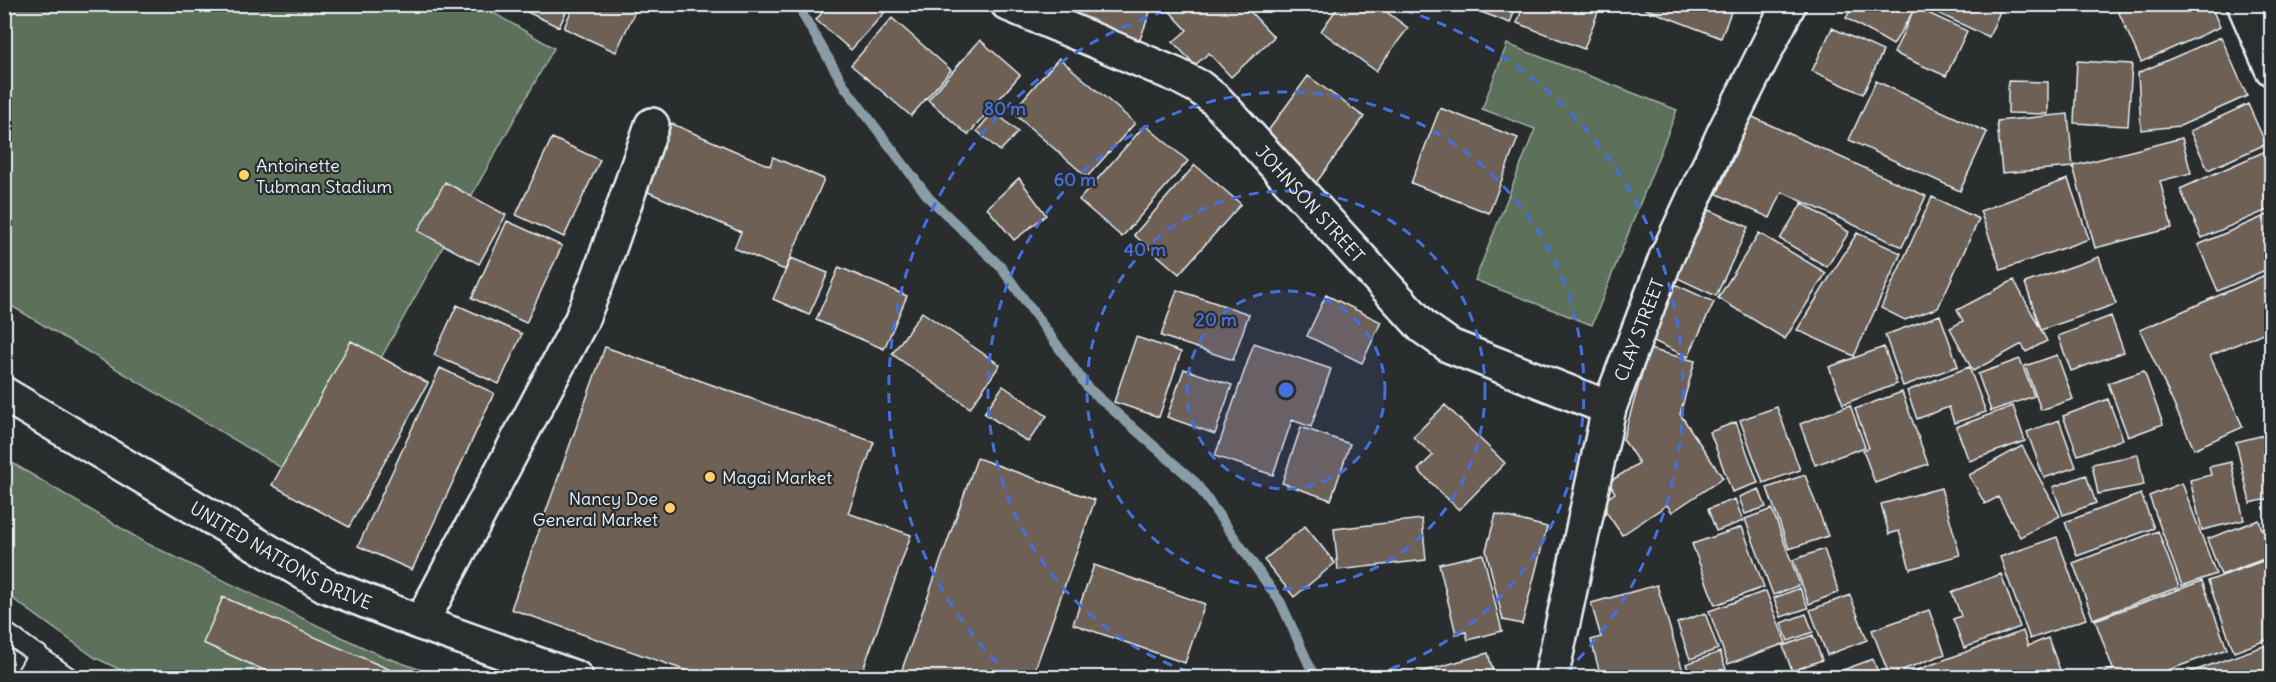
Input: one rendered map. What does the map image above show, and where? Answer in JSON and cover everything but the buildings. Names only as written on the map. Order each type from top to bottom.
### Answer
[{"type":"street","name":"JOHNSON STREET","points":[[1008,4],[1176,75],[1199,87],[1218,101],[1423,327],[1450,346],[1609,408]]},
{"type":"street","name":"CLAY STREET","points":[[1551,678],[1609,408],[1666,258],[1725,130],[1789,4]]},
{"type":"street","points":[[2244,4],[2271,69]]},
{"type":"street","points":[[421,623],[581,321],[600,274],[652,124]]},
{"type":"street","name":"UNITED NATIONS DRIVE","points":[[4,394],[326,585],[421,623],[576,678]]},
{"type":"lane","points":[[4,631],[70,678]]},
{"type":"lane","points":[[24,678],[38,654]]},
{"type":"green space","name":"Antoinette Tubman Stadium","points":[[5,5],[480,5],[554,48],[310,485],[5,302]]},
{"type":"green space","points":[[1507,44],[1677,110],[1592,325],[1475,280],[1535,129],[1482,109]]},
{"type":"green space","points":[[4,458],[146,543],[377,654],[440,677],[135,677],[94,657],[5,593]]},
{"type":"waterway","points":[[801,4],[803,15],[845,87],[929,198],[1000,266],[1088,388],[1195,482],[1281,603],[1315,678]]},
{"type":"place","name":"Antoinette Tubman Stadium","points":[[244,175]]},
{"type":"place","name":"Magai Market","points":[[710,477]]},
{"type":"place","name":"Nancy Doe General Market","points":[[670,508]]}]
